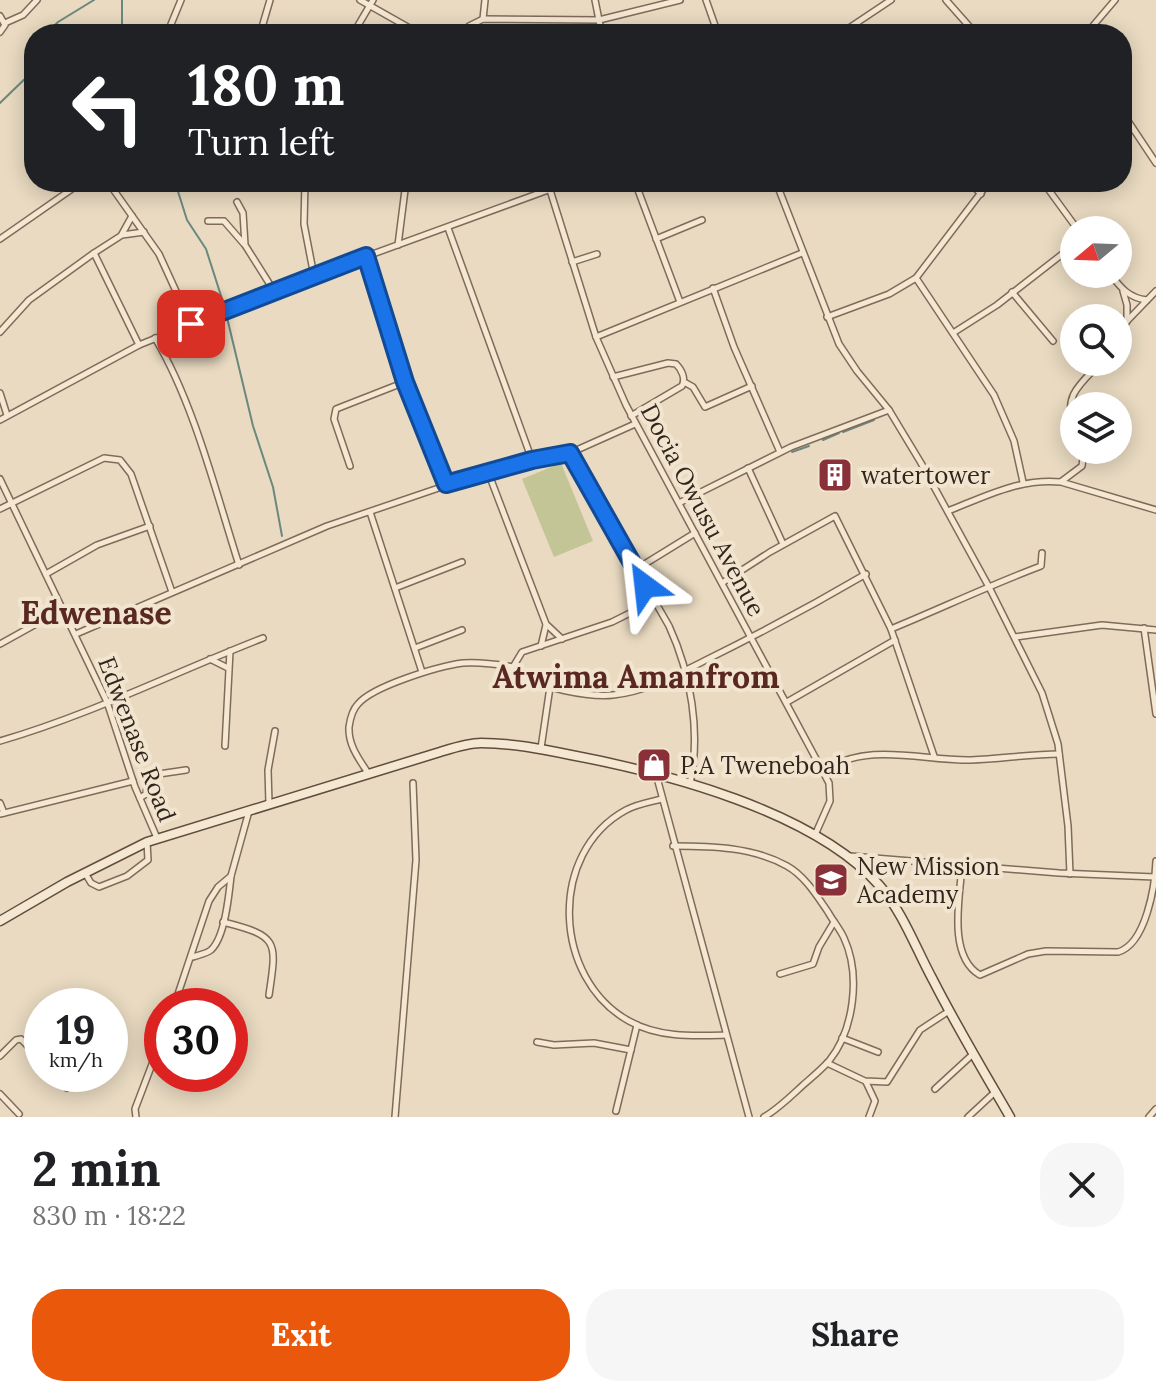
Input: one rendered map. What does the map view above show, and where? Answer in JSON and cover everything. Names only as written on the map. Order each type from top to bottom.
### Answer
[{"type":"street","points":[[0,32],[5,23],[23,15],[37,0]]},
{"type":"street","points":[[171,24],[181,0]]},
{"type":"street","points":[[263,24],[270,0]]},
{"type":"street","points":[[360,0],[372,2],[405,24]]},
{"type":"street","points":[[483,19],[485,0]]},
{"type":"street","points":[[595,0],[599,24]]},
{"type":"street","points":[[473,24],[483,19],[599,20],[680,0]]},
{"type":"street","points":[[706,0],[714,24]]},
{"type":"street","points":[[875,0],[879,7]]},
{"type":"street","points":[[854,24],[891,0]]},
{"type":"street","points":[[946,0],[967,24]]},
{"type":"street","points":[[1095,24],[1115,0]]},
{"type":"street","points":[[359,24],[372,2]]},
{"type":"street","points":[[0,16],[5,23]]},
{"type":"street","points":[[1132,127],[1156,163]]},
{"type":"street","points":[[0,239],[68,192]]},
{"type":"street","points":[[115,192],[163,262],[191,324]]},
{"type":"street","points":[[305,192],[304,224],[314,276]]},
{"type":"street","points":[[398,245],[405,192]]},
{"type":"street","points":[[0,420],[155,338],[366,256],[545,192]]},
{"type":"street","name":"Docia Owusu Avenue","points":[[551,192],[596,337],[631,416],[824,771],[831,796],[815,835]]},
{"type":"street","points":[[639,192],[680,302]]},
{"type":"street","points":[[780,192],[839,344],[889,410],[948,511],[1015,637],[1048,709],[1059,754],[1070,874]]},
{"type":"street","points":[[1050,192],[1068,216]]},
{"type":"street","points":[[827,317],[889,294],[916,278],[981,194]]},
{"type":"street","points":[[237,202],[243,213],[245,245]]},
{"type":"street","points":[[122,235],[132,216]]},
{"type":"street","points":[[656,239],[702,220]]},
{"type":"street","points":[[208,221],[224,221],[245,245],[274,291]]},
{"type":"street","points":[[448,228],[532,460]]},
{"type":"street","points":[[0,332],[29,300],[94,253],[122,235],[144,232]]},
{"type":"street","points":[[596,337],[803,252]]},
{"type":"street","points":[[94,253],[139,345]]},
{"type":"street","points":[[572,262],[597,254]]},
{"type":"street","points":[[366,256],[405,382],[446,484]]},
{"type":"street","points":[[953,333],[1060,256]]},
{"type":"street","points":[[916,278],[1002,410],[1014,441],[1023,482]]},
{"type":"street","points":[[713,288],[734,347],[780,452]]},
{"type":"street","points":[[1123,290],[1134,298],[1148,300]]},
{"type":"street","points":[[1123,290],[1127,304]]},
{"type":"street","points":[[1132,316],[1156,291]]},
{"type":"street","points":[[1012,292],[1053,341]]},
{"type":"street","points":[[155,338],[168,360],[189,416],[239,565]]},
{"type":"street","points":[[613,377],[672,363],[679,367],[684,382],[693,387],[705,407],[752,386]]},
{"type":"street","points":[[1075,392],[1089,376]]},
{"type":"street","points":[[350,466],[334,419],[336,409],[405,382]]},
{"type":"street","points":[[631,416],[684,382]]},
{"type":"street","points":[[0,393],[7,416]]},
{"type":"street","points":[[679,503],[780,452],[889,410]]},
{"type":"street","points":[[76,634],[313,532],[446,484],[532,460],[570,453],[635,424]]},
{"type":"street","points":[[570,453],[674,635],[685,670],[695,735],[695,761],[689,785]]},
{"type":"street","points":[[0,509],[104,458],[117,458],[124,462],[131,474],[172,592]]},
{"type":"street","points":[[1061,482],[1082,464]]},
{"type":"street","points":[[748,468],[783,544]]},
{"type":"street","points":[[488,472],[546,624],[562,639]]},
{"type":"street","name":"Edwenase Road","points":[[0,479],[107,702],[133,781],[157,838]]},
{"type":"street","points":[[948,511],[1023,482],[1061,482],[1156,510]]},
{"type":"street","points":[[370,512],[422,672]]},
{"type":"street","points":[[722,583],[834,515],[891,629],[934,756]]},
{"type":"street","points":[[46,574],[97,545],[150,526]]},
{"type":"street","points":[[635,570],[695,533]]},
{"type":"street","points":[[891,629],[1041,566],[1042,553]]},
{"type":"street","points":[[395,588],[462,562]]},
{"type":"street","points":[[654,601],[612,622],[521,653],[513,673],[517,677],[592,695],[636,690],[752,637],[866,574]]},
{"type":"street","points":[[0,644],[63,609]]},
{"type":"street","points":[[541,646],[546,624]]},
{"type":"street","points":[[1015,637],[1102,625],[1156,630]]},
{"type":"street","points":[[1144,628],[1156,714]]},
{"type":"street","points":[[415,648],[462,630]]},
{"type":"street","points":[[0,741],[81,714],[263,638]]},
{"type":"street","points":[[787,702],[895,640]]},
{"type":"street","points":[[225,746],[230,651]]},
{"type":"street","points":[[209,658],[228,668]]},
{"type":"street","points":[[368,773],[350,740],[349,726],[356,705],[422,672],[481,662],[513,667]]},
{"type":"street","points":[[541,749],[550,686]]},
{"type":"street","points":[[269,804],[267,777],[275,731]]},
{"type":"street","points":[[0,921],[85,872],[157,838],[474,743],[541,749],[656,774],[689,785],[751,807],[815,835],[847,856],[877,883],[894,906],[1010,1117]]},
{"type":"street","points":[[824,771],[849,758],[934,756],[967,760],[1059,754]]},
{"type":"street","points":[[140,798],[146,794],[148,779],[152,775],[186,770]]},
{"type":"street","points":[[656,774],[673,846],[749,1117]]},
{"type":"street","points":[[0,803],[2,814],[133,781]]},
{"type":"street","points":[[395,1117],[416,860],[413,783]]},
{"type":"street","points":[[662,799],[628,809],[602,828],[575,870],[569,915],[572,941],[582,967],[606,1004],[637,1025],[674,1035],[726,1035]]},
{"type":"street","points":[[192,958],[212,949],[223,922],[231,876],[250,810]]},
{"type":"street","points":[[85,872],[96,887],[119,880],[145,863],[149,856],[147,842]]},
{"type":"street","points":[[673,846],[737,850],[780,863],[804,880],[848,948],[853,988],[852,1011],[842,1038],[827,1063],[788,1100],[764,1117]]},
{"type":"street","points":[[847,856],[1070,874],[1156,877]]},
{"type":"street","points":[[962,866],[956,929],[963,952],[975,973],[980,975],[1028,954],[1046,951],[1123,951],[1131,946],[1146,917],[1154,892],[1156,861]]},
{"type":"street","points":[[181,988],[192,958],[199,925],[213,893],[231,876]]},
{"type":"street","points":[[223,922],[260,933],[272,946],[275,954],[269,995]]},
{"type":"street","points":[[780,974],[813,964],[834,922]]},
{"type":"street","points":[[827,1063],[865,1081],[889,1081],[920,1030],[949,1011]]},
{"type":"street","points":[[616,1111],[637,1025]]},
{"type":"street","points":[[842,1038],[878,1052]]},
{"type":"street","points":[[0,1056],[16,1040],[24,1042]]},
{"type":"street","points":[[537,1042],[554,1045],[594,1043],[631,1050]]},
{"type":"street","points":[[935,1089],[973,1054]]},
{"type":"street","points":[[865,1081],[875,1101],[869,1117]]},
{"type":"street","points":[[136,1117],[135,1109],[144,1085]]},
{"type":"street","points":[[968,1117],[995,1092]]},
{"type":"street","points":[[0,1094],[19,1114]]},
{"type":"street","points":[[1149,1117],[1156,1109]]},
{"type":"green space","points":[[561,463],[593,541],[554,557],[522,479]]},
{"type":"waterway","points":[[56,24],[94,0]]},
{"type":"waterway","points":[[122,0],[122,24]]},
{"type":"waterway","points":[[0,103],[24,80]]},
{"type":"waterway","points":[[178,192],[187,220],[206,249],[224,305],[253,426],[273,487],[282,536]]},
{"type":"waterway","points":[[843,432],[874,420]]},
{"type":"waterway","points":[[823,440],[839,433]]},
{"type":"waterway","points":[[792,452],[809,446]]},
{"type":"place","name":"watertower","points":[[835,475]]},
{"type":"place","name":"P.A Tweneboah","points":[[654,765]]},
{"type":"place","name":"New Mission Academy","points":[[831,880]]},
{"type":"district","name":"Edwenase","points":[[96,612]]},
{"type":"district","name":"Atwima Amanfrom","points":[[636,676]]},
{"type":"route","points":[[191,324],[366,256],[405,382],[446,484],[532,460],[570,453],[645,586]]}]
